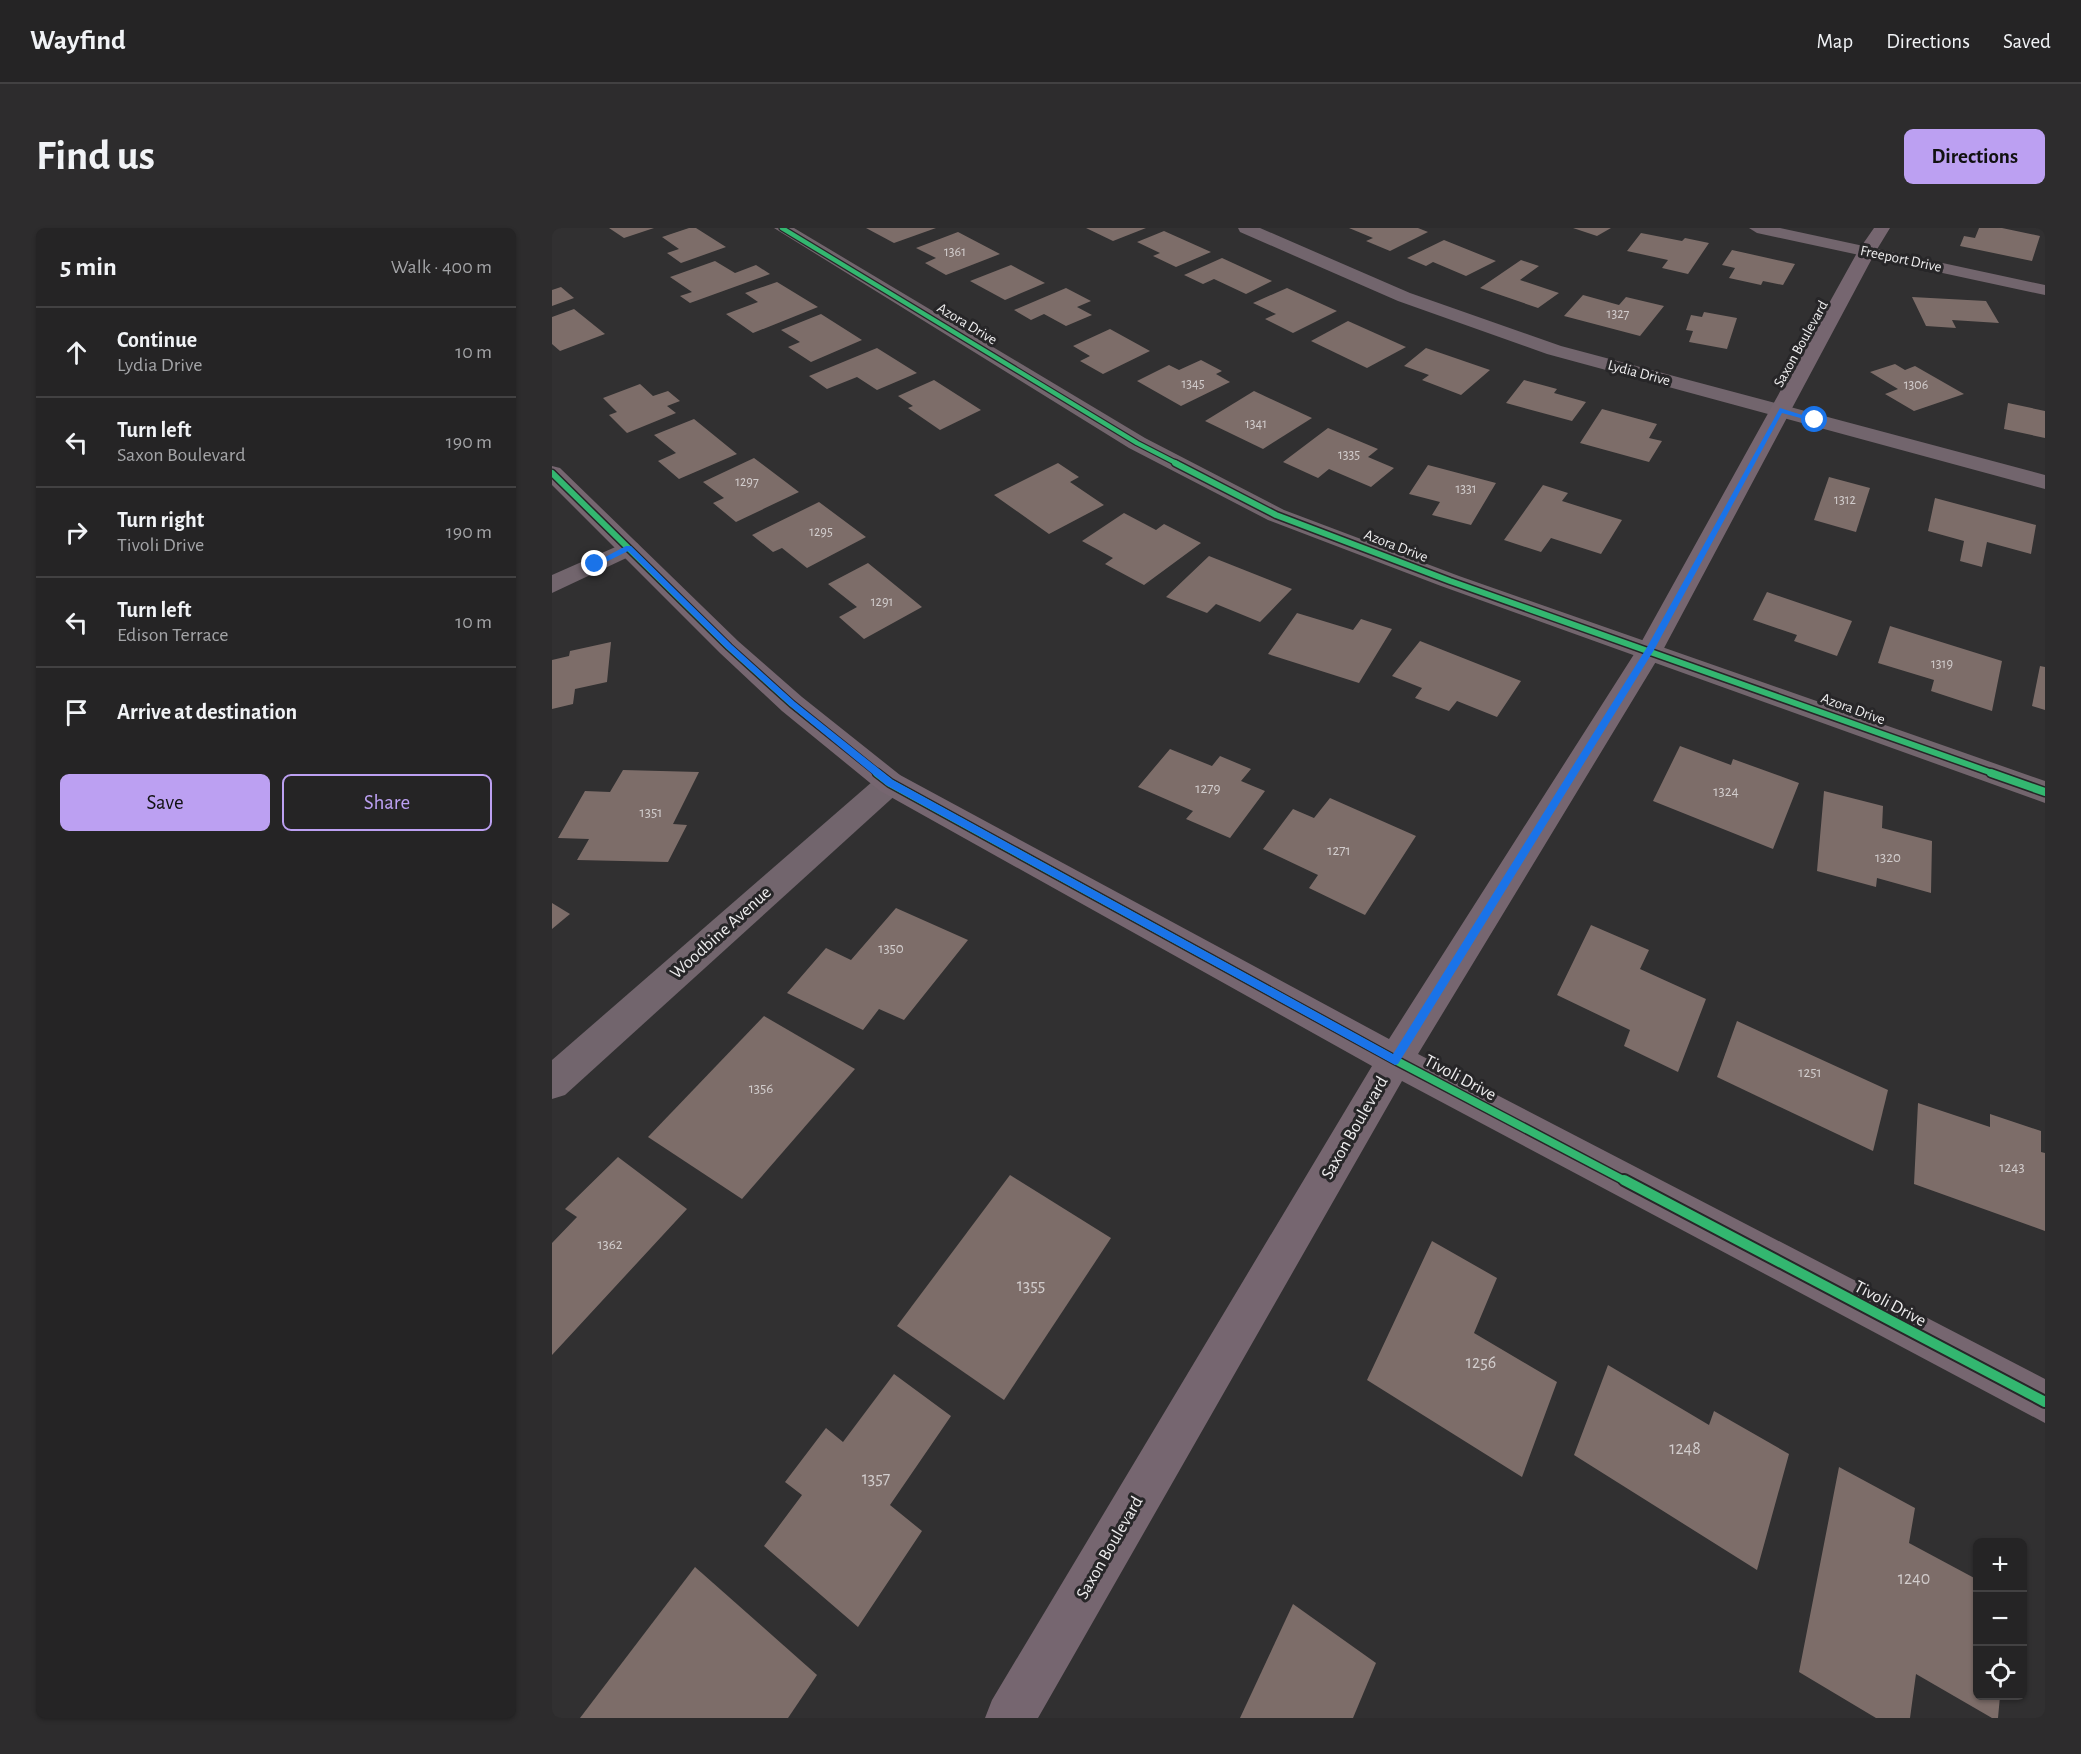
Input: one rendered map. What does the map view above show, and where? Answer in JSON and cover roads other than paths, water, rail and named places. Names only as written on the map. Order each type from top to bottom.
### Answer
[{"type":"main road","name":"Saxon Boulevard","points":[[1010,1718],[1395,1060],[1650,650],[1867,251],[1882,228]]},
{"type":"main road","name":"Tivoli Drive","points":[[552,473],[729,646],[792,704],[890,783],[1395,1060],[2045,1402]]},
{"type":"street","name":"Azora Drive","points":[[782,228],[1137,443],[1276,515],[1450,581],[1650,650],[2045,792]]},
{"type":"street","name":"Lydia Drive","points":[[1246,228],[1404,297],[1554,350],[2045,482]]},
{"type":"street","name":"Freeport Drive","points":[[1757,228],[2045,290]]},
{"type":"street","points":[[552,585],[628,548]]},
{"type":"street","name":"Woodbine Avenue","points":[[552,1083],[890,783]]}]
